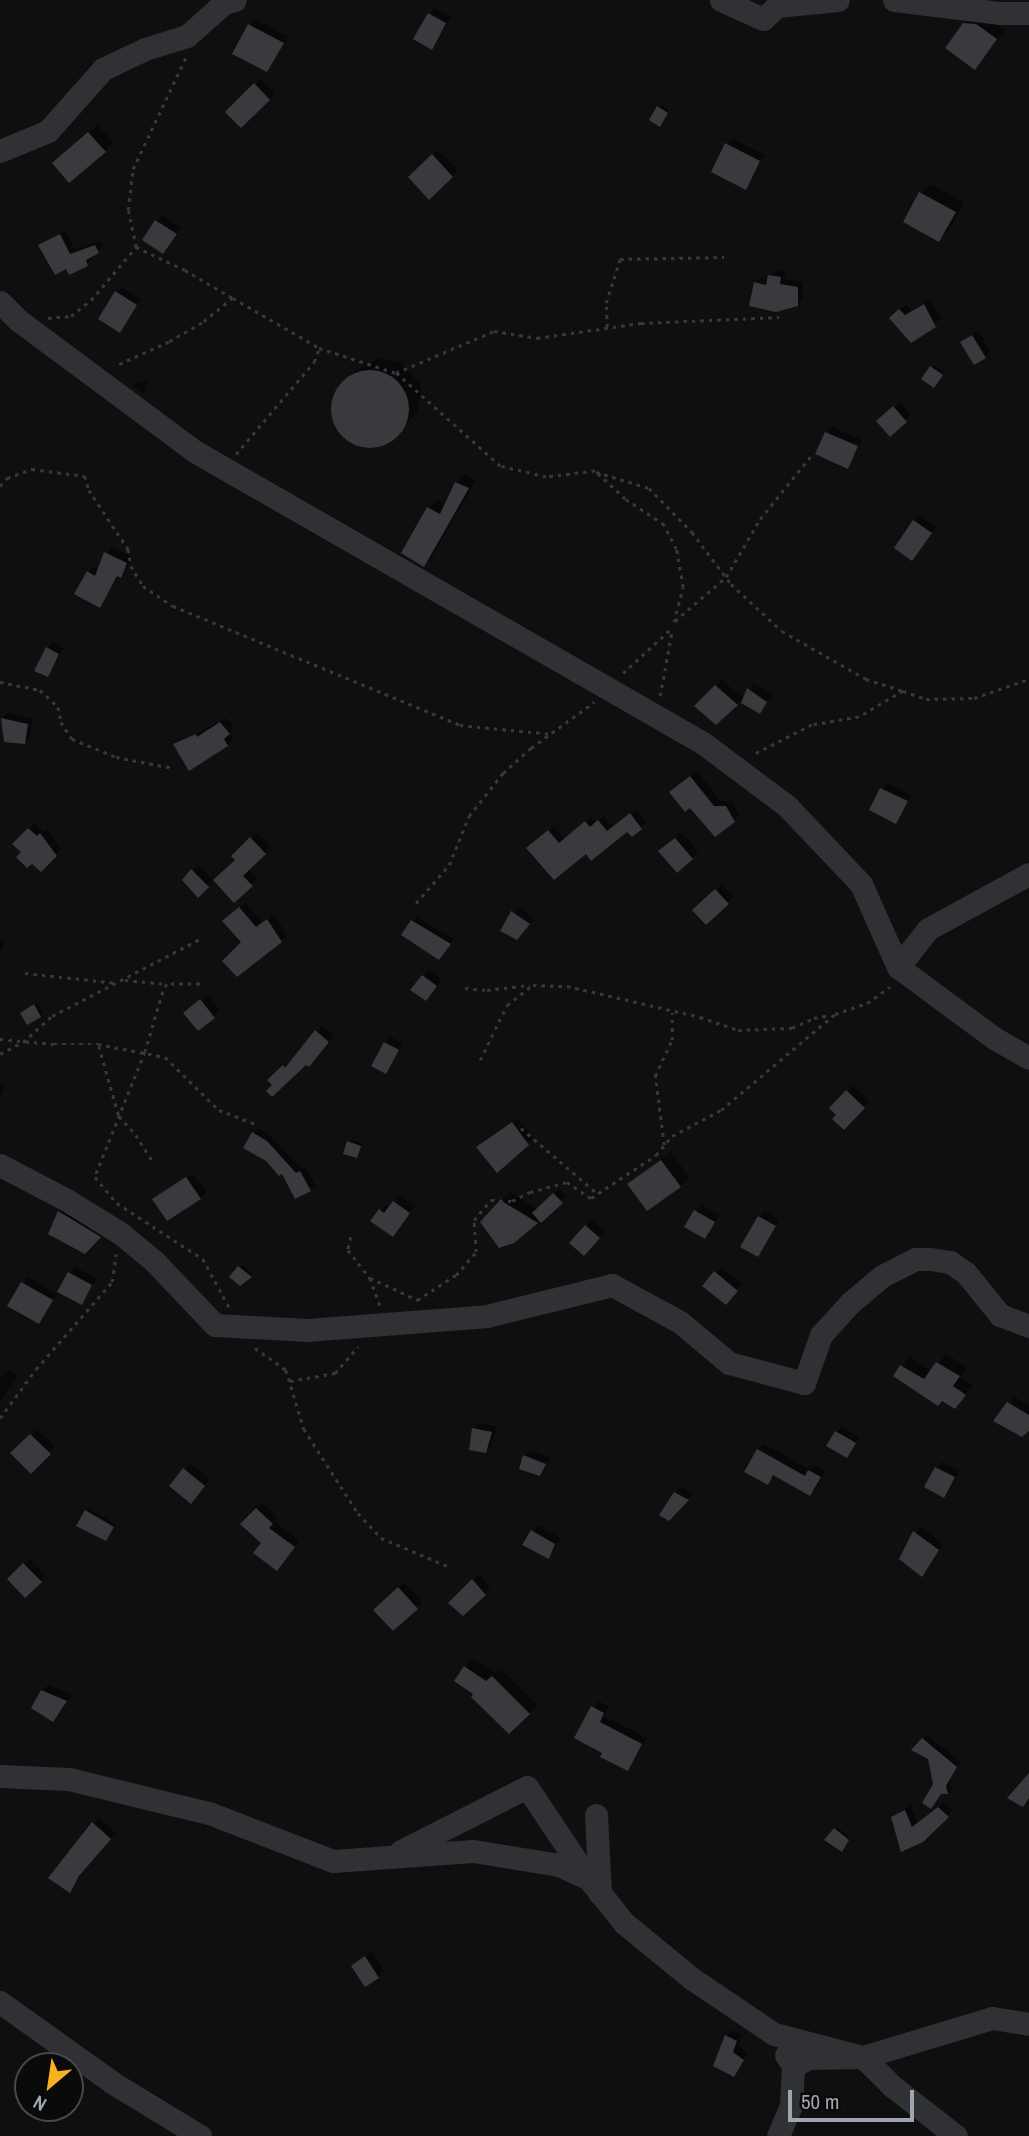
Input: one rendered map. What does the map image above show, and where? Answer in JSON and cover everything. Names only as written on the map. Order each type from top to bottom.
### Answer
[{"type":"street","points":[[0,151],[48,131],[103,69],[145,49],[187,36],[223,3],[235,0]]},
{"type":"street","points":[[721,0],[763,19],[777,6],[838,0]]},
{"type":"street","points":[[894,0],[1000,13],[1029,13]]},
{"type":"street","points":[[0,302],[18,320],[210,459],[703,743],[787,806],[861,884],[898,967],[994,1038],[1029,1058]]},
{"type":"street","points":[[898,967],[928,929],[1029,874]]},
{"type":"street","points":[[0,1165],[65,1199],[120,1233],[154,1261],[215,1325],[307,1330],[487,1316],[612,1285],[680,1322],[729,1363],[804,1383],[821,1335],[850,1303],[882,1276],[916,1259],[930,1259],[950,1262],[966,1273],[1000,1315],[1029,1326]]},
{"type":"street","points":[[0,1776],[69,1779],[209,1813],[334,1861],[394,1854],[473,1850],[559,1864],[595,1886]]},
{"type":"street","points":[[394,1854],[527,1787],[595,1886],[624,1923],[691,1978],[774,2034],[863,2057],[892,2086],[956,2136]]},
{"type":"street","points":[[595,1886],[596,1815]]},
{"type":"street","points":[[0,2001],[113,2083],[200,2136]]},
{"type":"street","points":[[793,2066],[809,2058],[863,2057],[992,2018],[1029,2024]]},
{"type":"street","points":[[774,2034],[793,2066],[791,2106],[778,2136]]},
{"type":"path","points":[[135,247],[128,210],[133,169],[189,49]]},
{"type":"path","points":[[135,247],[185,270],[319,348],[396,373],[500,466],[546,477],[595,471],[649,488],[692,532],[726,577],[782,631],[866,679],[926,699],[974,698],[1029,679]]},
{"type":"path","points":[[18,320],[71,316],[91,300],[135,247]]},
{"type":"path","points":[[607,327],[606,303],[620,259],[724,257]]},
{"type":"path","points":[[108,365],[119,367],[169,342],[202,323],[233,298]]},
{"type":"path","points":[[396,373],[494,331],[537,338],[607,327],[779,317]]},
{"type":"path","points":[[210,459],[232,458],[314,362],[319,348]]},
{"type":"path","points":[[674,622],[726,577],[760,519],[810,457]]},
{"type":"path","points":[[0,486],[7,478],[32,469],[85,476],[89,490],[128,549],[131,566],[143,586],[173,606],[460,725],[551,734]]},
{"type":"path","points":[[595,471],[625,499],[664,525],[676,549],[683,587],[655,716]]},
{"type":"path","points":[[416,903],[449,865],[468,816],[503,773],[587,709],[672,628]]},
{"type":"path","points":[[0,682],[40,690],[58,707],[61,722],[72,739],[116,757],[173,768]]},
{"type":"path","points":[[733,766],[811,725],[859,717],[903,691]]},
{"type":"path","points":[[0,1054],[23,1042],[52,1016],[200,939]]},
{"type":"path","points":[[465,988],[486,990],[533,985],[567,986],[738,1030],[792,1028],[814,1018],[867,1003],[892,985],[898,967]]},
{"type":"path","points":[[25,973],[117,983],[126,979],[167,984],[200,984]]},
{"type":"path","points":[[167,984],[145,1052],[95,1178],[117,1203],[203,1259],[239,1326],[258,1353],[286,1370],[304,1429],[358,1513],[381,1538],[450,1567]]},
{"type":"path","points":[[480,1060],[507,1005],[533,985]]},
{"type":"path","points":[[664,1145],[655,1076],[672,1040],[671,1012]]},
{"type":"path","points":[[408,1305],[456,1275],[476,1252],[474,1220],[491,1200],[512,1201],[530,1192],[567,1182],[591,1198],[664,1145],[672,1136],[720,1110],[835,1014]]},
{"type":"path","points":[[0,1039],[98,1044],[165,1057],[219,1110],[255,1124]]},
{"type":"path","points":[[98,1044],[119,1116],[136,1135],[154,1164]]},
{"type":"path","points":[[521,1128],[598,1194]]},
{"type":"path","points":[[0,1418],[36,1369],[111,1282],[120,1233]]},
{"type":"path","points":[[290,1381],[335,1373],[382,1311],[370,1278],[348,1250],[351,1237]]},
{"type":"path","points":[[370,1278],[418,1300]]},
{"type":"building","points":[[428,13],[446,23],[432,50],[413,39]]},
{"type":"building","points":[[963,23],[976,24],[997,39],[975,70],[945,48]]},
{"type":"building","points":[[248,24],[284,43],[267,72],[232,54]]},
{"type":"building","points":[[254,83],[270,100],[241,128],[225,112]]},
{"type":"building","points":[[657,106],[668,113],[660,127],[649,120]]},
{"type":"building","points":[[88,132],[106,152],[69,183],[52,163]]},
{"type":"building","points":[[725,143],[760,161],[746,190],[711,172]]},
{"type":"building","points":[[432,154],[453,177],[429,200],[408,177]]},
{"type":"building","points":[[919,192],[956,212],[939,242],[903,222]]},
{"type":"building","points":[[155,220],[177,234],[163,254],[142,240]]},
{"type":"building","points":[[60,234],[70,254],[95,245],[99,253],[86,260],[88,266],[69,275],[66,269],[55,275],[38,245]]},
{"type":"building","points":[[768,275],[781,277],[780,284],[798,287],[798,306],[776,312],[749,306],[754,282],[766,285]]},
{"type":"building","points":[[115,291],[137,305],[120,333],[98,319]]},
{"type":"building","points":[[924,304],[936,327],[911,343],[889,318],[899,309],[905,315]]},
{"type":"building","points":[[972,335],[986,358],[974,365],[960,342]]},
{"type":"building","points":[[930,366],[943,375],[934,388],[921,379]]},
{"type":"building","points":[[370,370],[385,373],[397,382],[406,394],[409,409],[406,424],[397,436],[385,445],[370,448],[355,445],[343,436],[334,424],[331,409],[334,394],[343,382],[355,373]]},
{"type":"building","points":[[893,406],[907,422],[890,437],[876,421]]},
{"type":"building","points":[[825,432],[858,446],[848,469],[815,454]]},
{"type":"building","points":[[455,482],[469,488],[424,567],[401,553],[427,507],[440,514]]},
{"type":"building","points":[[913,520],[932,533],[912,561],[894,548]]},
{"type":"building","points":[[104,552],[127,563],[121,578],[117,576],[100,608],[74,594],[87,571],[95,576]]},
{"type":"building","points":[[46,647],[59,654],[48,677],[34,671]]},
{"type":"building","points":[[715,685],[738,705],[716,725],[694,706]]},
{"type":"building","points":[[747,688],[767,702],[760,714],[741,703]]},
{"type":"building","points":[[1,718],[28,724],[25,744],[4,742]]},
{"type":"building","points":[[220,722],[230,734],[224,739],[228,746],[189,771],[173,744],[196,734],[197,737]]},
{"type":"building","points":[[690,776],[714,806],[726,806],[735,822],[715,837],[690,808],[685,812],[669,792]]},
{"type":"building","points":[[880,788],[908,801],[896,824],[869,810]]},
{"type":"building","points":[[630,813],[642,829],[632,837],[627,832],[591,861],[586,854],[554,880],[526,848],[548,830],[559,843],[585,821],[590,827],[598,820],[607,831]]},
{"type":"building","points":[[28,828],[37,836],[40,833],[57,856],[41,872],[32,864],[27,868],[16,857],[21,852],[12,844]]},
{"type":"building","points":[[250,837],[266,854],[243,876],[253,886],[234,903],[213,880],[235,860],[231,856]]},
{"type":"building","points":[[675,838],[693,859],[677,873],[658,851]]},
{"type":"building","points":[[191,869],[209,887],[198,898],[182,880]]},
{"type":"building","points":[[715,889],[729,904],[706,925],[692,910]]},
{"type":"building","points":[[239,907],[256,927],[267,919],[282,942],[237,977],[222,961],[241,942],[222,921]]},
{"type":"building","points":[[511,911],[530,924],[517,940],[500,931]]},
{"type":"building","points":[[411,920],[451,944],[439,960],[401,935]]},
{"type":"building","points":[[422,975],[437,986],[426,1001],[410,990]]},
{"type":"building","points":[[200,999],[215,1018],[198,1031],[183,1013]]},
{"type":"building","points":[[34,1004],[41,1017],[27,1025],[20,1013]]},
{"type":"building","points":[[315,1030],[329,1042],[309,1067],[306,1065],[272,1097],[266,1091],[272,1085],[267,1080],[283,1065],[285,1068]]},
{"type":"building","points":[[384,1042],[399,1050],[386,1074],[371,1066]]},
{"type":"building","points":[[846,1090],[865,1108],[844,1130],[832,1119],[836,1115],[829,1108]]},
{"type":"building","points":[[512,1122],[529,1145],[497,1173],[476,1147]]},
{"type":"building","points":[[252,1132],[267,1141],[296,1173],[300,1171],[311,1191],[295,1199],[282,1174],[279,1176],[266,1161],[243,1148]]},
{"type":"building","points":[[347,1141],[361,1146],[357,1158],[343,1154]]},
{"type":"building","points":[[661,1160],[681,1187],[647,1211],[627,1184]]},
{"type":"building","points":[[186,1177],[201,1199],[167,1221],[152,1199]]},
{"type":"building","points":[[553,1193],[563,1203],[541,1223],[532,1213]]},
{"type":"building","points":[[500,1200],[538,1223],[514,1243],[499,1248],[480,1222]]},
{"type":"building","points":[[393,1201],[410,1213],[393,1237],[370,1221],[379,1209],[384,1213]]},
{"type":"building","points":[[694,1210],[715,1222],[705,1239],[684,1227]]},
{"type":"building","points":[[58,1211],[101,1237],[85,1254],[48,1234]]},
{"type":"building","points":[[758,1216],[776,1226],[758,1257],[740,1247]]},
{"type":"building","points":[[585,1225],[600,1238],[584,1256],[569,1243]]},
{"type":"building","points":[[238,1266],[252,1277],[240,1286],[229,1277]]},
{"type":"building","points":[[714,1271],[738,1291],[726,1305],[702,1286]]},
{"type":"building","points":[[68,1272],[92,1285],[82,1305],[57,1292]]},
{"type":"building","points":[[21,1282],[53,1300],[39,1324],[7,1306]]},
{"type":"building","points":[[936,1362],[960,1376],[953,1386],[966,1395],[955,1409],[942,1401],[938,1406],[893,1376],[900,1365],[924,1379]]},
{"type":"building","points":[[1007,1402],[1029,1415],[1029,1431],[1022,1437],[993,1421]]},
{"type":"building","points":[[472,1428],[492,1432],[486,1453],[469,1450]]},
{"type":"building","points":[[835,1431],[856,1443],[847,1458],[826,1446]]},
{"type":"building","points":[[30,1434],[51,1454],[31,1474],[10,1453]]},
{"type":"building","points":[[757,1449],[805,1476],[808,1470],[821,1477],[810,1496],[773,1475],[768,1485],[744,1472]]},
{"type":"building","points":[[523,1455],[546,1464],[540,1476],[519,1469]]},
{"type":"building","points":[[935,1467],[955,1477],[944,1498],[924,1487]]},
{"type":"building","points":[[183,1468],[205,1486],[191,1504],[169,1486]]},
{"type":"building","points":[[674,1492],[689,1500],[669,1521],[659,1515]]},
{"type":"building","points":[[256,1508],[273,1524],[269,1528],[295,1547],[277,1571],[253,1553],[261,1543],[240,1524]]},
{"type":"building","points":[[85,1510],[114,1527],[106,1541],[76,1526]]},
{"type":"building","points":[[531,1530],[555,1544],[549,1559],[522,1545]]},
{"type":"building","points":[[913,1531],[939,1550],[922,1577],[899,1559]]},
{"type":"building","points":[[23,1563],[42,1582],[25,1598],[7,1579]]},
{"type":"building","points":[[472,1579],[486,1595],[463,1616],[448,1603]]},
{"type":"building","points":[[398,1587],[418,1609],[393,1631],[373,1610]]},
{"type":"building","points":[[464,1666],[486,1681],[492,1676],[530,1714],[509,1734],[471,1697],[473,1694],[454,1681]]},
{"type":"building","points":[[41,1690],[67,1701],[53,1722],[31,1708]]},
{"type":"building","points":[[591,1706],[604,1713],[600,1722],[642,1744],[628,1771],[600,1757],[602,1753],[574,1738]]},
{"type":"building","points":[[922,1738],[957,1767],[946,1786],[948,1794],[941,1794],[931,1809],[922,1803],[933,1784],[928,1759],[911,1750]]},
{"type":"building","points":[[1029,1773],[1029,1798],[1023,1807],[1007,1798]]},
{"type":"building","points":[[938,1807],[949,1817],[923,1842],[901,1852],[891,1817],[905,1810],[912,1827]]},
{"type":"building","points":[[92,1822],[111,1839],[79,1876],[70,1893],[48,1878]]},
{"type":"building","points":[[834,1828],[849,1840],[842,1852],[824,1840]]},
{"type":"building","points":[[365,1956],[379,1978],[365,1987],[351,1966]]},
{"type":"building","points":[[725,2035],[737,2041],[733,2052],[744,2060],[734,2077],[713,2066]]}]
